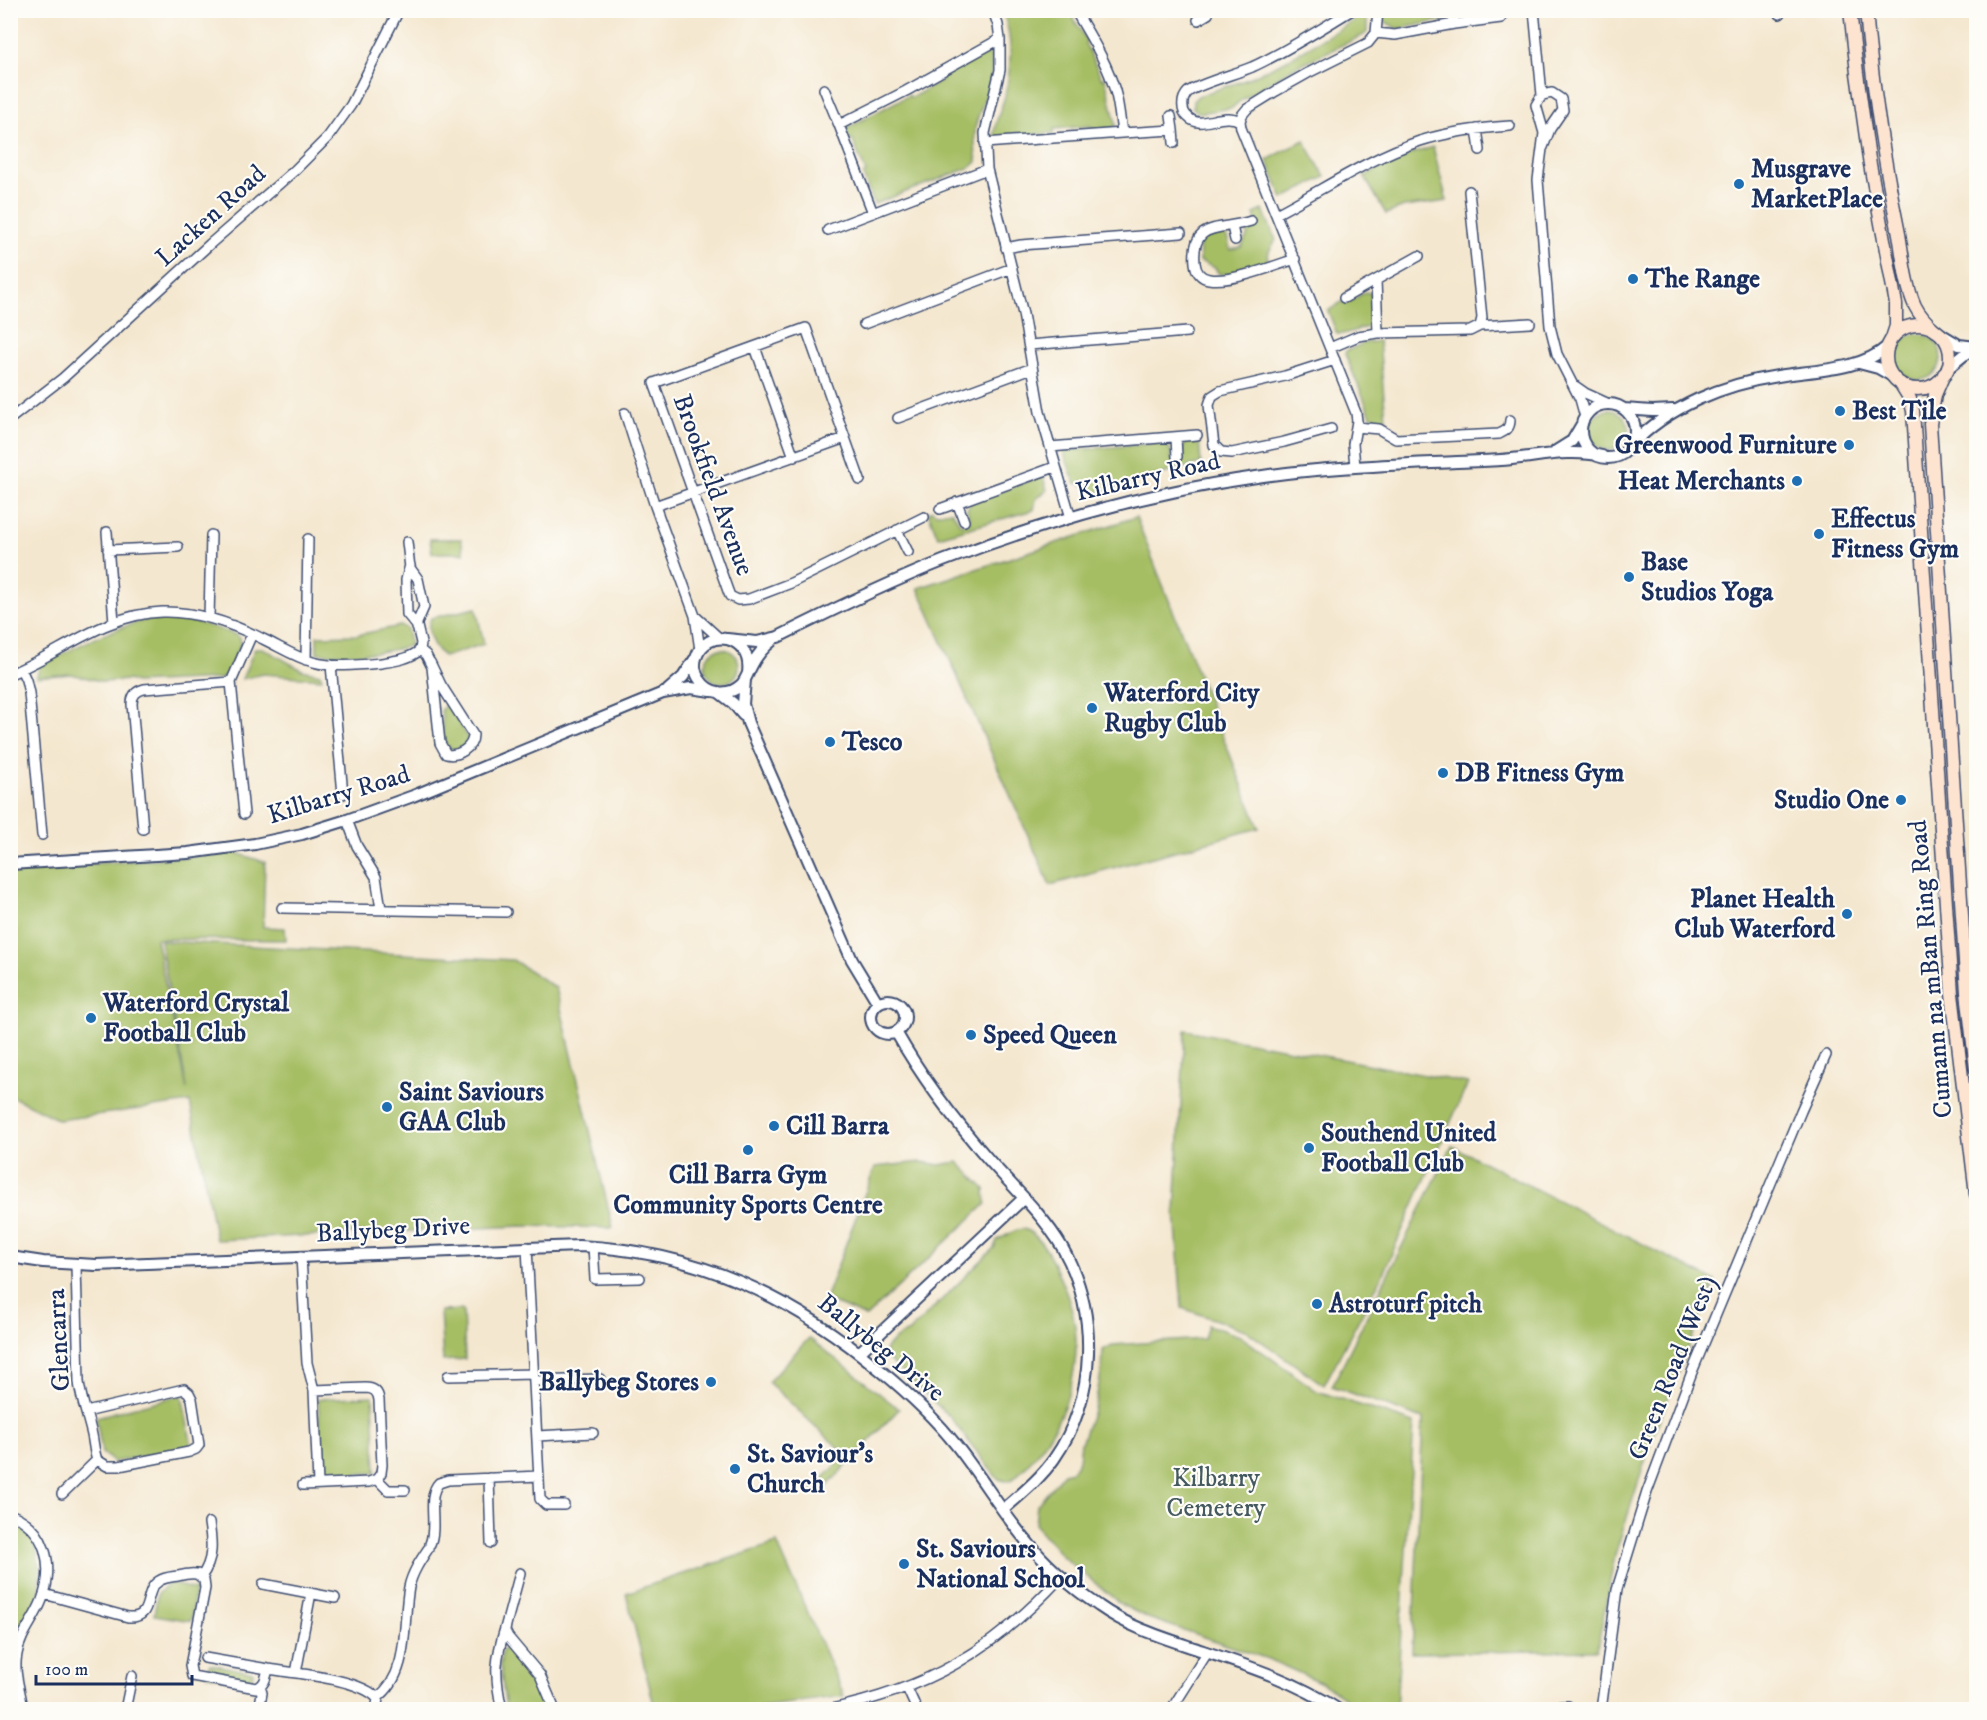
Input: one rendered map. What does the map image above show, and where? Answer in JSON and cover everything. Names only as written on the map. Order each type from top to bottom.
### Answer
[{"type":"main road","points":[[1850,10],[1869,159],[1896,304],[1896,326],[1886,362],[1896,380],[1916,389],[1937,382],[1946,372],[1949,353],[1946,342],[1916,307],[1906,274],[1890,191],[1866,10]]},
{"type":"main road","points":[[1890,342],[1900,330],[1911,326],[1923,326],[1937,332]]},
{"type":"main road","name":"Cumann na mBan Ring Road","points":[[1946,372],[1935,395],[1930,424],[1967,992],[1977,1069]]},
{"type":"main road","name":"Cumann na mBan Ring Road","points":[[1896,380],[1910,399],[1913,411],[1952,994],[1977,1194]]},
{"type":"street","name":"Lacken Road","points":[[10,419],[63,378],[295,170],[328,137],[351,105],[399,10]]},
{"type":"street","points":[[993,10],[1000,39],[1000,70],[986,126],[987,169],[1029,345],[1040,412],[1071,518]]},
{"type":"street","points":[[1075,10],[1101,55],[1110,76],[1116,93],[1122,133]]},
{"type":"street","points":[[1240,121],[1227,117],[1195,122],[1184,111],[1185,97],[1193,89],[1274,56],[1352,10]]},
{"type":"street","points":[[1355,466],[1353,444],[1356,412],[1240,121],[1247,109],[1297,78],[1368,43],[1376,33],[1378,10]]},
{"type":"street","points":[[1453,10],[1454,24]]},
{"type":"street","points":[[1534,10],[1542,95]]},
{"type":"street","points":[[1198,20],[1209,12]]},
{"type":"street","points":[[1376,33],[1391,36],[1501,18]]},
{"type":"street","points":[[839,125],[1000,39]]},
{"type":"street","points":[[824,89],[873,213]]},
{"type":"street","points":[[1543,147],[1550,129],[1564,107],[1561,99],[1552,93],[1542,95],[1536,102],[1544,133],[1538,180],[1548,316],[1557,354],[1580,399],[1584,420]]},
{"type":"street","points":[[1538,114],[1548,120],[1559,117]]},
{"type":"street","points":[[1171,116],[1174,143]]},
{"type":"street","points":[[1276,214],[1374,160],[1405,146],[1433,137],[1510,126]]},
{"type":"street","points":[[1477,129],[1480,150]]},
{"type":"street","points":[[985,143],[1173,130]]},
{"type":"street","points":[[828,230],[987,169]]},
{"type":"street","points":[[1469,191],[1482,318],[1480,326]]},
{"type":"street","points":[[1251,221],[1207,231],[1197,240],[1196,265],[1197,271],[1202,276],[1209,279],[1221,279],[1254,272],[1295,259]]},
{"type":"street","points":[[1232,226],[1235,240]]},
{"type":"street","points":[[1006,248],[1021,244],[1181,233]]},
{"type":"street","points":[[1344,298],[1419,256]]},
{"type":"street","points":[[864,324],[1012,268]]},
{"type":"street","points":[[1376,280],[1378,333]]},
{"type":"street","points":[[1330,348],[1358,336],[1378,333],[1470,331],[1480,326],[1530,323]]},
{"type":"street","points":[[794,457],[754,347],[806,328],[860,480]]},
{"type":"street","points":[[1029,345],[1187,332]]},
{"type":"street","points":[[1937,332],[1959,345],[1977,348]]},
{"type":"street","points":[[1610,404],[1595,407],[1584,420],[1581,431],[1585,444],[1595,454],[1608,457],[1620,455],[1656,422],[1682,407],[1747,382],[1858,363],[1877,355],[1890,342]]},
{"type":"street","name":"Brookfield Avenue","points":[[754,347],[654,383],[692,494],[728,591],[734,599],[743,601],[791,583],[897,530]]},
{"type":"street","points":[[1946,372],[1965,355],[1977,348]]},
{"type":"street","points":[[1331,429],[1271,446],[1223,453],[1214,445],[1209,405],[1212,396],[1220,391],[1286,376],[1335,360]]},
{"type":"street","points":[[1858,363],[1878,368],[1896,380]]},
{"type":"street","points":[[898,418],[1032,368]]},
{"type":"street","points":[[1570,380],[1585,393],[1624,409],[1663,411],[1682,407]]},
{"type":"street","points":[[1624,409],[1634,422],[1635,430],[1631,446]]},
{"type":"street","points":[[625,413],[655,506],[695,615],[698,653],[696,673],[700,680],[738,708],[748,723]]},
{"type":"street","points":[[1356,427],[1379,429],[1396,439],[1408,439],[1499,434],[1510,427],[1510,420]]},
{"type":"street","name":"Kilbarry Road","points":[[1550,453],[1572,441],[1584,420]]},
{"type":"street","points":[[1050,447],[1197,435]]},
{"type":"street","points":[[1176,437],[1177,457]]},
{"type":"street","points":[[655,506],[845,438]]},
{"type":"street","name":"Kilbarry Road","points":[[723,639],[757,642],[778,637],[869,593],[943,561],[1071,518],[1208,484],[1355,466],[1490,461],[1550,453],[1602,456]]},
{"type":"street","points":[[940,508],[1055,467]]},
{"type":"street","points":[[957,502],[964,520]]},
{"type":"street","points":[[908,552],[897,530],[924,517]]},
{"type":"street","points":[[106,532],[114,622]]},
{"type":"street","points":[[208,618],[210,535]]},
{"type":"street","points":[[306,660],[308,539]]},
{"type":"street","points":[[407,542],[410,565],[418,579],[424,608],[417,628]]},
{"type":"street","points":[[108,550],[178,547]]},
{"type":"street","points":[[410,565],[406,580],[407,614],[417,628],[421,643],[420,650],[430,662],[441,685],[473,735],[469,747],[453,755],[446,754],[440,743],[430,662]]},
{"type":"street","points":[[10,667],[11,674],[114,622],[160,612],[178,612],[208,618],[252,634],[306,660],[331,665],[387,662],[407,657],[420,650]]},
{"type":"street","points":[[695,615],[723,639],[735,642],[742,647],[747,655],[749,664],[743,704],[748,723],[852,960],[878,1003]]},
{"type":"street","points":[[244,814],[231,682],[252,634]]},
{"type":"street","name":"Kilbarry Road","points":[[747,676],[762,651],[778,637]]},
{"type":"street","points":[[698,653],[705,644],[723,639]]},
{"type":"street","name":"Kilbarry Road","points":[[663,693],[683,677],[698,653]]},
{"type":"street","points":[[331,665],[343,794]]},
{"type":"street","points":[[21,669],[28,688],[42,836]]},
{"type":"street","points":[[716,692],[734,690],[747,676]]},
{"type":"street","points":[[143,829],[133,697],[144,689],[231,682]]},
{"type":"street","name":"Kilbarry Road","points":[[10,864],[222,849],[279,839],[347,820],[433,788],[663,693],[691,688],[716,692]]},
{"type":"street","points":[[347,820],[357,846],[375,873],[381,909]]},
{"type":"street","points":[[282,908],[506,912]]},
{"type":"street","points":[[893,1000],[902,1006],[904,1021],[896,1032],[885,1033],[873,1023],[872,1012],[878,1003],[893,1000]]},
{"type":"street","points":[[896,1032],[916,1067],[950,1114],[1055,1237],[1073,1272],[1085,1308],[1088,1357],[1082,1396],[1066,1438],[1047,1468],[1003,1510]]},
{"type":"street","name":"Green Road (West)","points":[[1601,1710],[1617,1590],[1647,1492],[1688,1380],[1826,1055]]},
{"type":"street","points":[[859,1353],[1023,1198]]},
{"type":"street","points":[[593,1246],[595,1279],[639,1278]]},
{"type":"street","name":"Ballybeg Drive","points":[[10,1257],[76,1265],[593,1246],[661,1257],[738,1280],[802,1312],[859,1353],[909,1395],[934,1419],[967,1459],[1032,1548],[1061,1577],[1098,1606],[1127,1623],[1289,1682],[1339,1710]]},
{"type":"street","points":[[527,1247],[542,1502],[546,1505],[564,1505]]},
{"type":"street","points":[[301,1256],[307,1363],[314,1390],[318,1484]]},
{"type":"street","name":"Glencarra","points":[[76,1265],[79,1382],[97,1460],[107,1466],[119,1466],[194,1450],[200,1441],[192,1399],[187,1390],[180,1389],[86,1412]]},
{"type":"street","points":[[448,1376],[600,1379]]},
{"type":"street","points":[[303,1485],[369,1482],[377,1479],[382,1465],[377,1392],[371,1388],[314,1390]]},
{"type":"street","points":[[537,1436],[593,1433]]},
{"type":"street","points":[[62,1494],[97,1460]]},
{"type":"street","points":[[377,1698],[387,1690],[397,1669],[406,1631],[410,1584],[434,1532],[434,1495],[437,1485],[448,1480],[539,1476]]},
{"type":"street","points":[[489,1478],[491,1543]]},
{"type":"street","points":[[377,1479],[388,1490],[405,1490]]},
{"type":"street","points":[[10,1514],[28,1523],[42,1540],[47,1569],[44,1594],[22,1638],[17,1654],[16,1675],[23,1710]]},
{"type":"street","points":[[201,1577],[208,1565],[212,1548],[209,1523]]},
{"type":"street","points":[[44,1594],[134,1617],[140,1616],[145,1611],[151,1591],[160,1581],[190,1574],[201,1577],[204,1582],[204,1592],[190,1674],[198,1678],[229,1684],[261,1687]]},
{"type":"street","points":[[502,1710],[495,1666],[520,1574]]},
{"type":"street","points":[[827,1710],[907,1688],[949,1669],[993,1641],[1033,1607],[1061,1577]]},
{"type":"street","points":[[263,1584],[335,1598]]},
{"type":"street","points":[[296,1673],[311,1593]]},
{"type":"street","points":[[506,1625],[505,1631],[508,1637],[540,1675],[555,1710]]},
{"type":"street","points":[[1171,1710],[1207,1653]]},
{"type":"street","points":[[205,1658],[357,1686],[369,1691],[377,1698],[376,1710]]},
{"type":"street","points":[[259,1710],[261,1687],[268,1669]]},
{"type":"street","points":[[125,1710],[132,1676]]},
{"type":"street","points":[[907,1688],[917,1710]]},
{"type":"street","points":[[1539,1710],[1539,1708],[1568,1706],[1574,1710]]},
{"type":"green space","points":[[1002,11],[1069,11],[1087,41],[1085,43],[1102,79],[1105,78],[1116,124],[1113,128],[1092,130],[1091,126],[1054,129],[1054,133],[994,137],[996,122],[1005,96],[1010,63],[1010,42]]},
{"type":"green space","points":[[1384,11],[1448,11],[1448,17],[1444,20],[1398,29],[1382,20]]},
{"type":"green space","points":[[1363,15],[1367,16],[1367,32],[1364,35],[1291,69],[1232,108],[1200,113],[1193,108],[1193,101],[1198,96],[1245,80],[1285,61]]},
{"type":"green space","points":[[989,51],[992,69],[975,129],[977,162],[971,167],[874,204],[863,175],[866,173],[852,139],[849,140],[847,128],[909,95],[911,98],[943,80],[941,77]]},
{"type":"green space","points":[[1304,140],[1325,177],[1283,199],[1267,160]]},
{"type":"green space","points":[[1433,147],[1447,201],[1404,207],[1386,214],[1364,176],[1408,155]]},
{"type":"green space","points":[[1263,210],[1276,240],[1269,251],[1267,263],[1228,274],[1219,274],[1215,268],[1200,261],[1200,245],[1206,236],[1221,233],[1227,238],[1230,250],[1241,247],[1248,234],[1246,228],[1257,224],[1254,214]]},
{"type":"green space","points":[[1365,292],[1371,293],[1374,321],[1370,321],[1371,326],[1337,334],[1328,311],[1343,301],[1346,304]]},
{"type":"green space","points":[[1918,334],[1927,335],[1935,340],[1940,348],[1940,366],[1935,374],[1927,379],[1918,380],[1909,379],[1901,374],[1896,366],[1895,357],[1896,348],[1901,340],[1909,335]]},
{"type":"green space","points":[[1379,341],[1386,420],[1371,416],[1345,354],[1346,351],[1364,343]]},
{"type":"green space","points":[[1609,410],[1623,416],[1629,430],[1623,444],[1609,450],[1595,444],[1589,430],[1595,416]]},
{"type":"green space","points":[[1199,440],[1201,463],[1092,494],[1085,485],[1075,483],[1063,451],[1161,443],[1170,448],[1172,460],[1182,459],[1183,446],[1187,442]]},
{"type":"green space","points":[[1043,476],[1047,490],[1036,499],[1034,510],[938,537],[928,512],[932,510],[939,513],[952,511],[961,525],[970,522],[967,509],[971,502]]},
{"type":"green space","name":"Waterford City Rugby Club","points":[[1136,517],[1259,828],[1050,885],[918,588]]},
{"type":"green space","points":[[430,539],[461,539],[464,553],[432,553]]},
{"type":"green space","points":[[476,608],[484,644],[444,657],[429,634],[431,618]]},
{"type":"green space","points":[[155,618],[196,622],[240,638],[241,643],[228,674],[220,679],[135,683],[128,680],[104,682],[71,674],[36,677],[38,667],[81,645],[109,632]]},
{"type":"green space","points":[[400,626],[407,628],[409,646],[363,654],[317,653],[317,636],[357,635]]},
{"type":"green space","points":[[255,648],[263,648],[302,670],[320,674],[322,679],[263,674],[242,679]]},
{"type":"green space","points":[[722,649],[734,654],[739,666],[734,678],[722,683],[710,678],[705,666],[710,654]]},
{"type":"green space","points":[[446,704],[450,706],[468,738],[464,746],[453,750],[444,741],[441,710]]},
{"type":"green space","name":"Saint Saviours GAA Club","points":[[236,853],[265,862],[263,927],[285,928],[286,940],[156,939],[187,1089],[160,941],[513,960],[556,988],[613,1228],[522,1226],[216,1240],[190,1102],[59,1120],[11,1096],[10,870]]},
{"type":"green space","name":"Southend United Football Club","points":[[1185,1030],[1468,1083],[1381,1278],[1324,1385],[1245,1330],[1182,1308],[1175,1212]]},
{"type":"green space","points":[[1452,1146],[1715,1281],[1653,1436],[1615,1555],[1597,1650],[1412,1653],[1423,1419],[1332,1386]]},
{"type":"green space","points":[[922,1162],[939,1165],[958,1162],[985,1189],[986,1204],[866,1317],[825,1299],[875,1167]]},
{"type":"green space","points":[[1024,1229],[1034,1235],[1046,1250],[1065,1290],[1073,1314],[1076,1355],[1068,1395],[1051,1433],[1020,1473],[1006,1481],[997,1478],[950,1417],[887,1358],[885,1351],[895,1339],[909,1332],[994,1248],[997,1240]]},
{"type":"green space","points":[[463,1310],[465,1359],[443,1361],[440,1311]]},
{"type":"green space","name":"Kilbarry Cemetery","points":[[1208,1325],[1240,1336],[1317,1391],[1414,1423],[1396,1709],[1361,1709],[1322,1683],[1268,1659],[1148,1618],[1122,1605],[1062,1556],[1035,1525],[1037,1505],[1064,1473],[1072,1471],[1079,1460],[1081,1443],[1095,1405],[1103,1350],[1112,1345],[1204,1339]]},
{"type":"green space","points":[[809,1338],[899,1409],[819,1495],[813,1489],[846,1455],[768,1382]]},
{"type":"green space","points":[[182,1395],[192,1447],[114,1462],[102,1453],[96,1417]]},
{"type":"green space","points":[[373,1396],[376,1473],[323,1475],[318,1399]]},
{"type":"green space","points":[[10,1520],[28,1532],[36,1547],[40,1571],[40,1594],[21,1629],[12,1664],[12,1710],[10,1709]]},
{"type":"green space","points":[[777,1543],[844,1696],[747,1709],[655,1709],[626,1593]]},
{"type":"green space","points":[[171,1583],[195,1590],[191,1621],[154,1615],[158,1593]]},
{"type":"green space","points":[[509,1648],[534,1676],[549,1709],[506,1709],[500,1666],[502,1650]]},
{"type":"green space","points":[[210,1664],[253,1672],[251,1684],[208,1675]]},
{"type":"place","name":"Musgrave MarketPlace","points":[[1739,184]]},
{"type":"place","name":"The Range","points":[[1633,279]]},
{"type":"place","name":"Best Tile","points":[[1840,411]]},
{"type":"place","name":"Greenwood Furniture","points":[[1849,445]]},
{"type":"place","name":"Heat Merchants","points":[[1797,481]]},
{"type":"place","name":"Effectus Fitness Gym","points":[[1819,534]]},
{"type":"place","name":"Base Studios Yoga","points":[[1629,577]]},
{"type":"place","name":"Waterford City Rugby Club","points":[[1092,708]]},
{"type":"place","name":"Tesco","points":[[830,742]]},
{"type":"place","name":"DB Fitness Gym","points":[[1443,773]]},
{"type":"place","name":"Studio One","points":[[1901,800]]},
{"type":"place","name":"Planet Health Club Waterford","points":[[1847,914]]},
{"type":"place","name":"Waterford Crystal Football Club","points":[[91,1018]]},
{"type":"place","name":"Speed Queen","points":[[971,1035]]},
{"type":"place","name":"Saint Saviours GAA Club","points":[[387,1107]]},
{"type":"place","name":"Cill Barra","points":[[774,1126]]},
{"type":"place","name":"Southend United Football Club","points":[[1309,1148]]},
{"type":"place","name":"Cill Barra Gym Community Sports Centre","points":[[748,1150]]},
{"type":"place","name":"Astroturf pitch","points":[[1317,1304]]},
{"type":"place","name":"Ballybeg Stores","points":[[711,1382]]},
{"type":"place","name":"St. Saviour's Church","points":[[735,1469]]},
{"type":"place","name":"St. Saviours National School","points":[[904,1564]]}]
